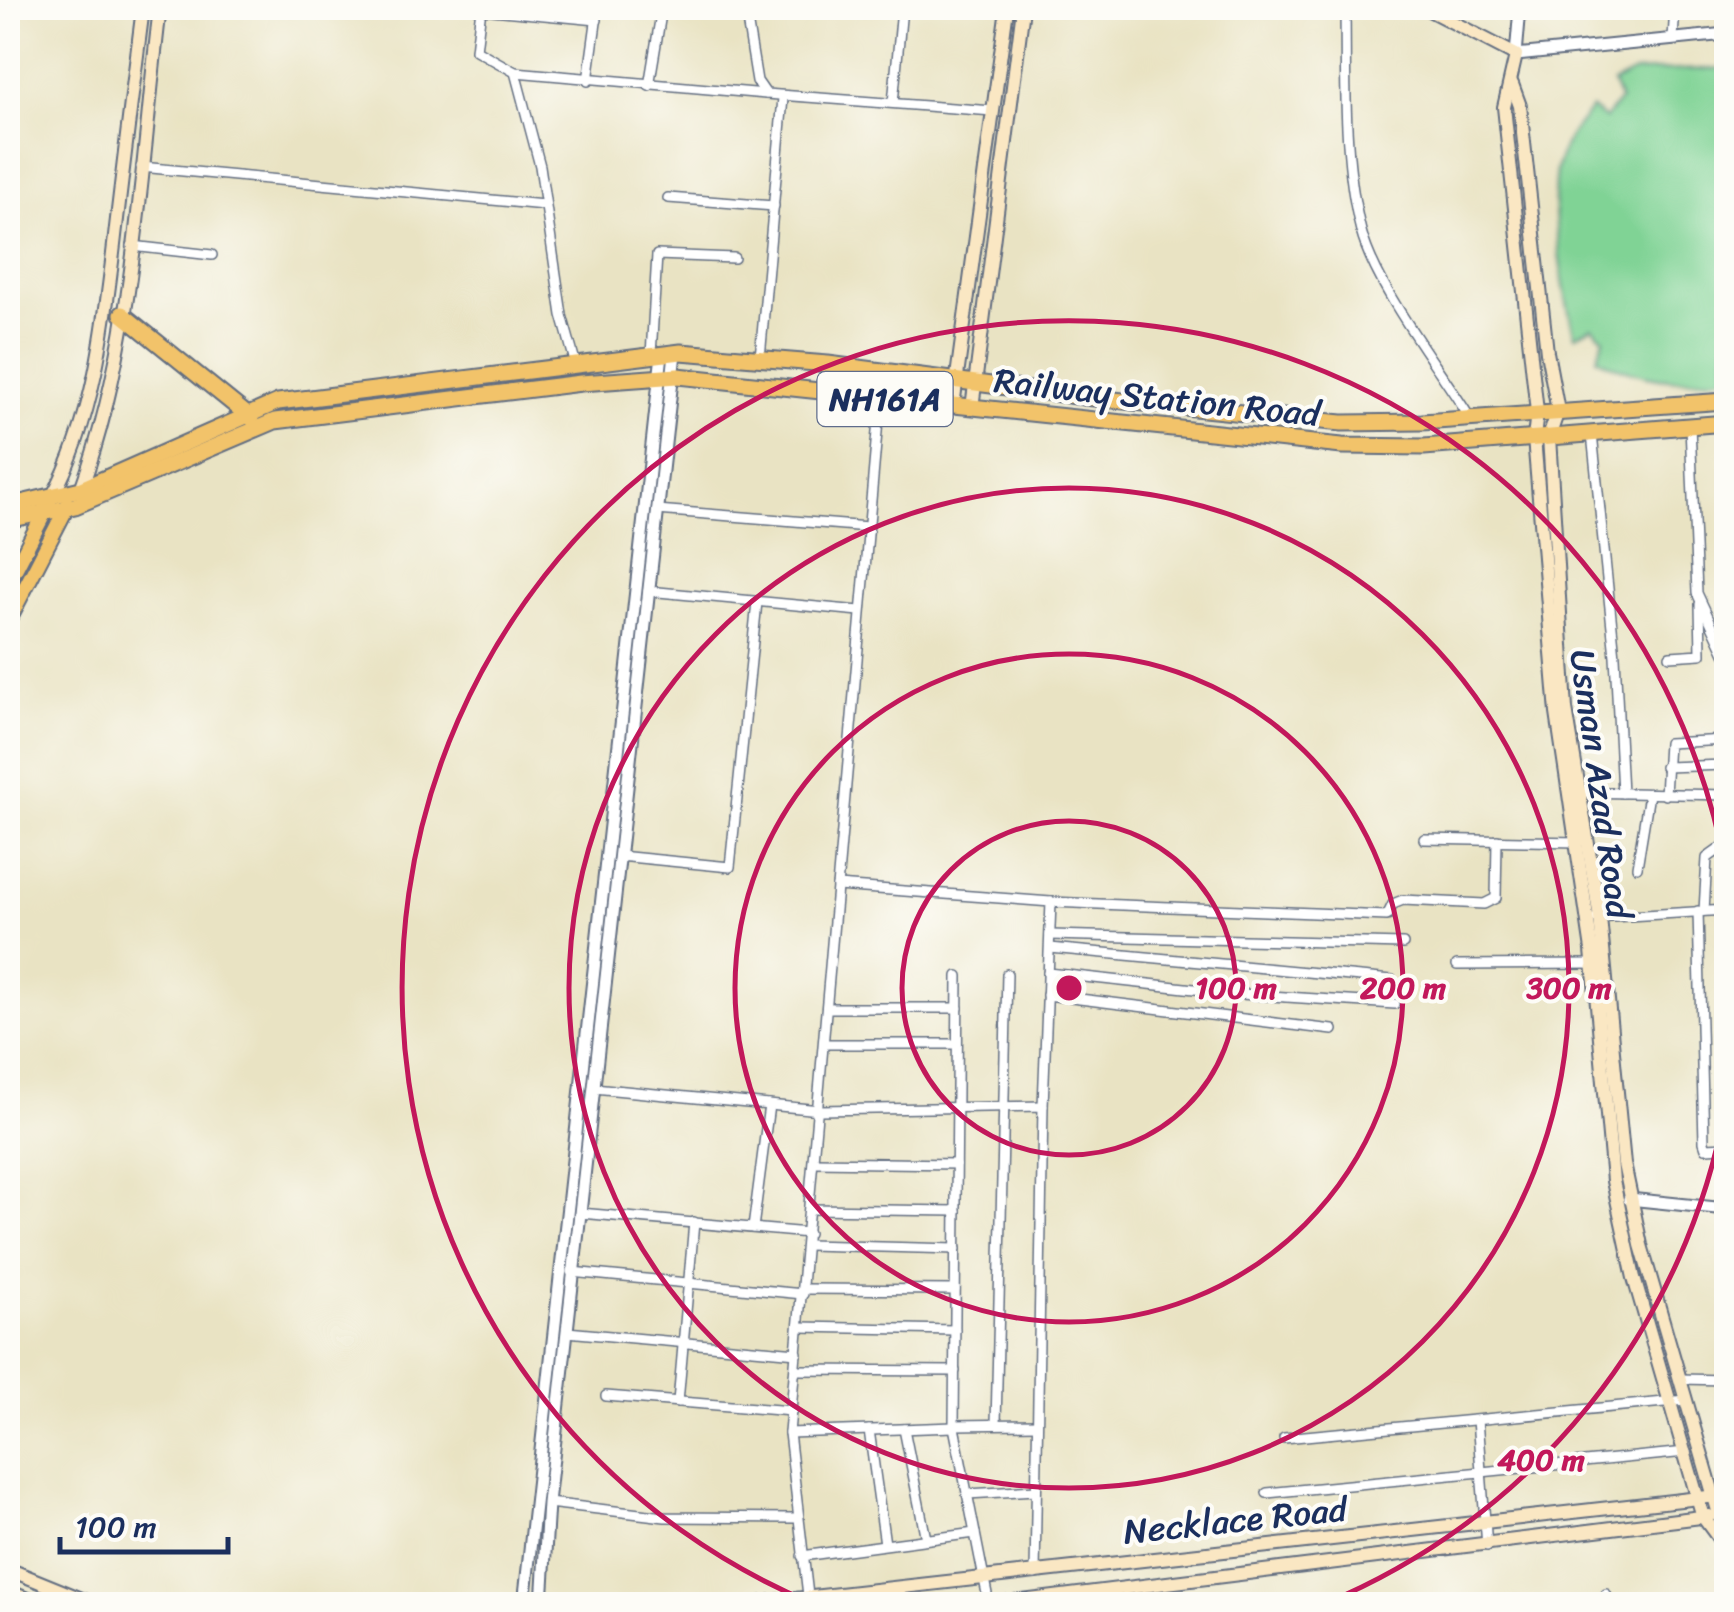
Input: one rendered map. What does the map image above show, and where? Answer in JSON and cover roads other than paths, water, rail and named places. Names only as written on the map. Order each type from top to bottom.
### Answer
[{"type":"highway","points":[[122,314],[252,419]]},
{"type":"highway","name":"Railway Station Road","points":[[57,505],[252,419],[278,402],[662,354],[760,358],[1342,422],[1726,401]]},
{"type":"highway","name":"Railway Station Road","points":[[81,489],[252,419],[666,377],[1342,446],[1424,446],[1726,423]]},
{"type":"highway","name":"NH161A","points":[[8,520],[44,515],[81,489]]},
{"type":"highway","name":"NH161A","points":[[8,506],[57,505]]},
{"type":"main road","points":[[8,621],[57,505],[79,438],[93,377],[112,266],[143,8]]},
{"type":"main road","points":[[81,489],[96,446],[122,314],[160,8]]},
{"type":"main road","points":[[953,406],[1007,8]]},
{"type":"main road","points":[[972,408],[1023,8]]},
{"type":"main road","points":[[1433,10],[1516,54],[1504,107],[1542,437]]},
{"type":"main road","points":[[1512,82],[1520,106],[1537,267],[1558,411],[1542,437]]},
{"type":"main road","points":[[1522,269],[1537,267]]},
{"type":"main road","name":"Usman Azad Road","points":[[1542,437],[1564,690],[1629,1199],[1680,1379],[1686,1452],[1703,1517],[1720,1540],[1726,1558]]},
{"type":"main road","name":"Usman Azad Road","points":[[1542,437],[1557,713],[1594,918]]},
{"type":"main road","points":[[8,583],[44,515]]},
{"type":"main road","name":"Usman Azad Road","points":[[1599,964],[1609,1157],[1619,1215],[1679,1401],[1720,1495],[1720,1540]]},
{"type":"main road","name":"Necklace Road","points":[[750,1604],[809,1601],[1720,1495]]},
{"type":"main road","name":"Necklace Road","points":[[997,1604],[1487,1547],[1723,1514]]},
{"type":"main road","points":[[8,1570],[94,1604]]},
{"type":"main road","points":[[8,1591],[39,1604]]},
{"type":"street","points":[[596,20],[481,8],[476,50],[514,72],[588,81],[783,98],[993,110]]},
{"type":"street","points":[[588,81],[598,8]]},
{"type":"street","points":[[650,86],[662,8]]},
{"type":"street","points":[[745,8],[758,82],[766,94]]},
{"type":"street","points":[[893,103],[902,8]]},
{"type":"street","points":[[1345,8],[1349,146],[1361,232],[1378,273],[1470,418]]},
{"type":"street","points":[[1520,8],[1516,54],[1726,34]]},
{"type":"street","points":[[1673,38],[1675,8]]},
{"type":"street","points":[[514,72],[540,166],[562,315],[576,365]]},
{"type":"street","points":[[760,358],[783,98]]},
{"type":"street","points":[[141,167],[544,205]]},
{"type":"street","points":[[668,198],[774,206]]},
{"type":"street","points":[[132,246],[212,255]]},
{"type":"street","points":[[542,1604],[548,1503],[567,1332],[568,1272],[580,1212],[657,510],[666,377],[657,255],[734,258]]},
{"type":"street","points":[[524,1604],[568,1272],[666,377]]},
{"type":"street","points":[[809,1601],[796,1518],[789,1433],[880,398]]},
{"type":"street","points":[[1670,656],[1700,654],[1690,426]]},
{"type":"street","points":[[1592,434],[1614,656],[1622,793]]},
{"type":"street","points":[[657,510],[868,526]]},
{"type":"street","points":[[648,591],[860,611]]},
{"type":"street","points":[[1700,601],[1726,655]]},
{"type":"street","points":[[618,856],[730,866],[757,602]]},
{"type":"street","points":[[1665,795],[1668,743],[1726,740]]},
{"type":"street","points":[[1665,767],[1726,765]]},
{"type":"street","points":[[1580,792],[1726,795]]},
{"type":"street","points":[[1637,867],[1649,794]]},
{"type":"street","points":[[1424,838],[1578,842]]},
{"type":"street","points":[[836,886],[1052,902],[1386,916],[1393,904],[1404,900],[1484,904],[1496,898],[1497,840]]},
{"type":"street","points":[[1721,848],[1707,858],[1701,911],[1704,1142],[1706,1148],[1726,1148]]},
{"type":"street","points":[[1035,1574],[1043,1106],[1052,902]]},
{"type":"street","points":[[1594,918],[1726,910]]},
{"type":"street","points":[[1050,935],[1403,944]]},
{"type":"street","points":[[1050,948],[1392,980]]},
{"type":"street","points":[[1456,965],[1599,964]]},
{"type":"street","points":[[1048,973],[1240,994],[1395,1004]]},
{"type":"street","points":[[996,1424],[1000,1106],[1006,974]]},
{"type":"street","points":[[958,976],[954,1426],[989,1604]]},
{"type":"street","points":[[1048,995],[1333,1030]]},
{"type":"street","points":[[828,1008],[958,1008]]},
{"type":"street","points":[[825,1044],[958,1044]]},
{"type":"street","points":[[594,1088],[820,1110],[1043,1106]]},
{"type":"street","points":[[754,1228],[770,1105]]},
{"type":"street","points":[[815,1162],[956,1164]]},
{"type":"street","points":[[1629,1199],[1726,1209]]},
{"type":"street","points":[[810,1210],[956,1211]]},
{"type":"street","points":[[580,1212],[808,1233]]},
{"type":"street","points":[[678,1402],[694,1222]]},
{"type":"street","points":[[807,1246],[956,1249]]},
{"type":"street","points":[[568,1272],[803,1291],[956,1290]]},
{"type":"street","points":[[800,1327],[955,1330]]},
{"type":"street","points":[[567,1332],[797,1353]]},
{"type":"street","points":[[796,1370],[955,1371]]},
{"type":"street","points":[[1680,1379],[1726,1380]]},
{"type":"street","points":[[606,1396],[792,1411]]},
{"type":"street","points":[[1284,1438],[1679,1401]]},
{"type":"street","points":[[1477,1420],[1487,1547]]},
{"type":"street","points":[[789,1433],[1037,1424]]},
{"type":"street","points":[[904,1429],[926,1539]]},
{"type":"street","points":[[870,1430],[885,1544]]},
{"type":"street","points":[[1267,1493],[1686,1452]]},
{"type":"street","points":[[968,1494],[1036,1490]]},
{"type":"street","points":[[548,1503],[666,1517],[796,1518]]},
{"type":"street","points":[[802,1556],[975,1533]]}]
